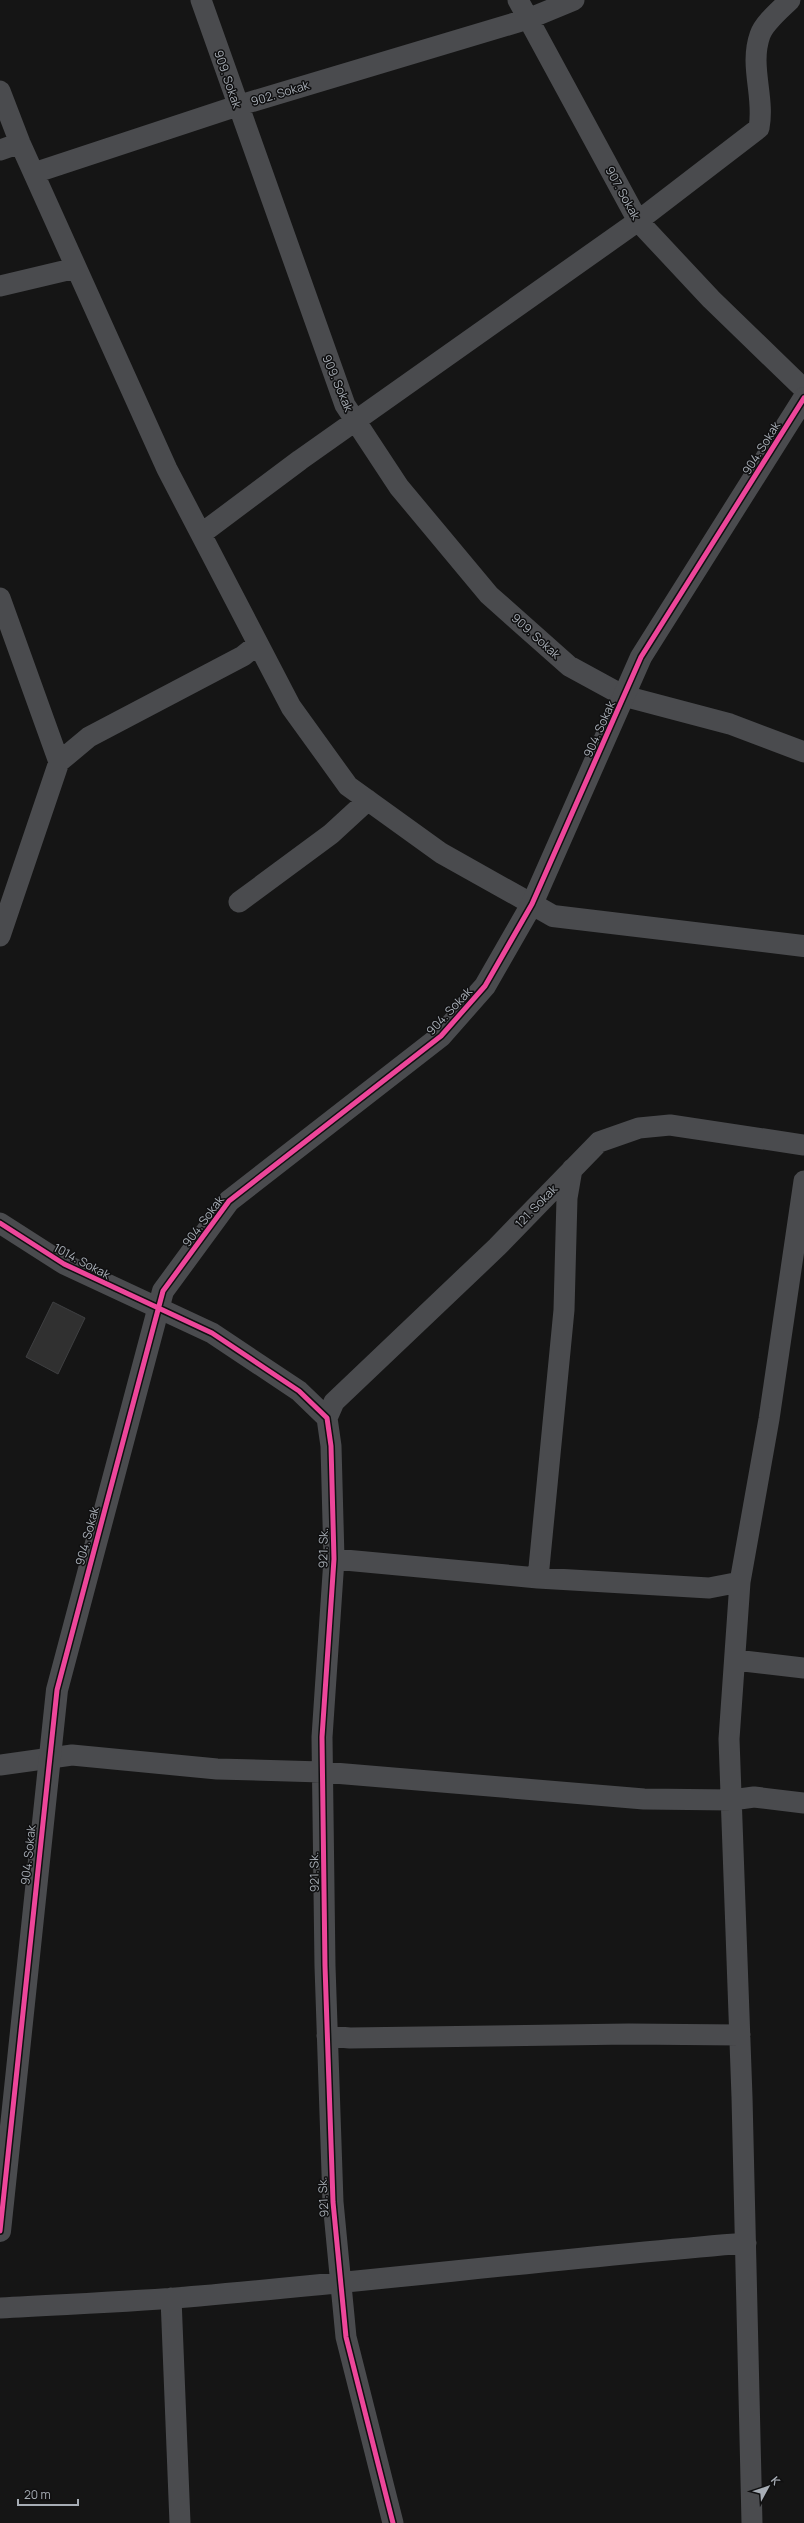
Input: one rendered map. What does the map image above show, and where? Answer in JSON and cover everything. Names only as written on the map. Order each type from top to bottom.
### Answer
[{"type":"street","name":"909. Sokak","points":[[201,0],[237,106],[345,405],[399,487],[489,595],[569,666],[624,696],[730,724],[804,752]]},
{"type":"street","name":"907. Sokak","points":[[518,0],[638,220],[711,299],[804,389]]},
{"type":"street","name":"902. Sokak","points":[[34,173],[237,106],[528,20],[574,0]]},
{"type":"street","points":[[201,534],[355,420],[638,220],[759,128],[762,112],[756,69],[760,35],[790,0]]},
{"type":"street","points":[[0,91],[20,144],[167,469],[291,707],[348,786],[441,853],[553,916],[804,946]]},
{"type":"street","points":[[0,150],[20,144]]},
{"type":"street","points":[[0,286],[76,268]]},
{"type":"street","name":"904. Sokak","points":[[1,2224],[48,1759],[57,1690],[163,1291],[229,1202],[441,1036],[485,986],[532,904],[641,657],[804,398]]},
{"type":"street","points":[[0,598],[59,762]]},
{"type":"street","points":[[0,936],[59,762],[89,737],[243,656],[258,644]]},
{"type":"street","points":[[239,902],[331,834],[368,800]]},
{"type":"street","name":"121. Sokak","points":[[327,1418],[334,1402],[497,1247],[599,1142],[639,1128],[670,1125],[804,1145]]},
{"type":"street","points":[[538,1578],[564,1310],[567,1198],[572,1169]]},
{"type":"street","points":[[752,2523],[746,2242],[730,1739],[740,1582],[769,1419],[804,1181]]},
{"type":"street","name":"1014. Sokak","points":[[0,1223],[64,1264],[158,1310]]},
{"type":"street","points":[[158,1310],[212,1333],[300,1391],[327,1418]]},
{"type":"street","name":"921. Sk.","points":[[327,1418],[331,1446],[334,1559],[322,1737],[322,1772],[327,2036],[333,2202],[346,2336],[393,2523]]},
{"type":"street","points":[[334,1559],[538,1578],[709,1588],[740,1582]]},
{"type":"street","points":[[735,1660],[804,1668]]},
{"type":"street","points":[[0,1765],[72,1755],[217,1769],[322,1772],[644,1799],[732,1800],[754,1797],[804,1803]]},
{"type":"street","points":[[327,2036],[358,2038],[629,2034],[740,2035]]},
{"type":"street","points":[[0,2308],[171,2298],[370,2280],[594,2255],[746,2242]]},
{"type":"street","points":[[171,2298],[180,2523]]},
{"type":"building","points":[[53,1302],[85,1318],[58,1374],[26,1357]]},
{"type":"cycle path","points":[[0,2231],[57,1690],[163,1291],[229,1201],[441,1036],[485,986],[532,904],[641,657],[804,398]]},
{"type":"cycle path","points":[[0,1223],[64,1264],[212,1333],[299,1391],[327,1418],[331,1446],[334,1559],[322,1737],[325,1966],[333,2202],[346,2337],[393,2523]]}]
